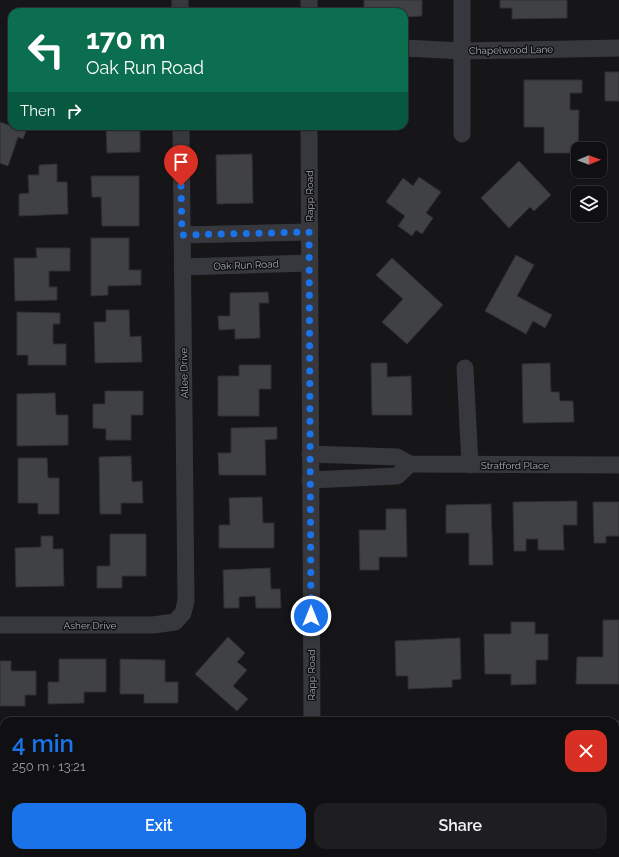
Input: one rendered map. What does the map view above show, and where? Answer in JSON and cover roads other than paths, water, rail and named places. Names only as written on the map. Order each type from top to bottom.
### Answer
[{"type":"street","points":[[462,0],[462,134]]},
{"type":"street","name":"Chapelwood Lane","points":[[408,48],[463,51],[619,48]]},
{"type":"street","name":"Atlee Drive","points":[[179,619],[186,601],[181,130]]},
{"type":"street","name":"Rapp Road","points":[[309,130],[312,717]]},
{"type":"street","points":[[182,235],[309,232]]},
{"type":"street","name":"Oak Run Road","points":[[182,267],[309,263]]},
{"type":"street","points":[[465,368],[470,465]]},
{"type":"street","name":"Stratford Place","points":[[310,454],[397,457],[410,464],[619,465]]},
{"type":"street","points":[[310,480],[397,476],[410,464]]},
{"type":"street","name":"Asher Drive","points":[[0,625],[153,625],[175,622],[179,619]]}]
